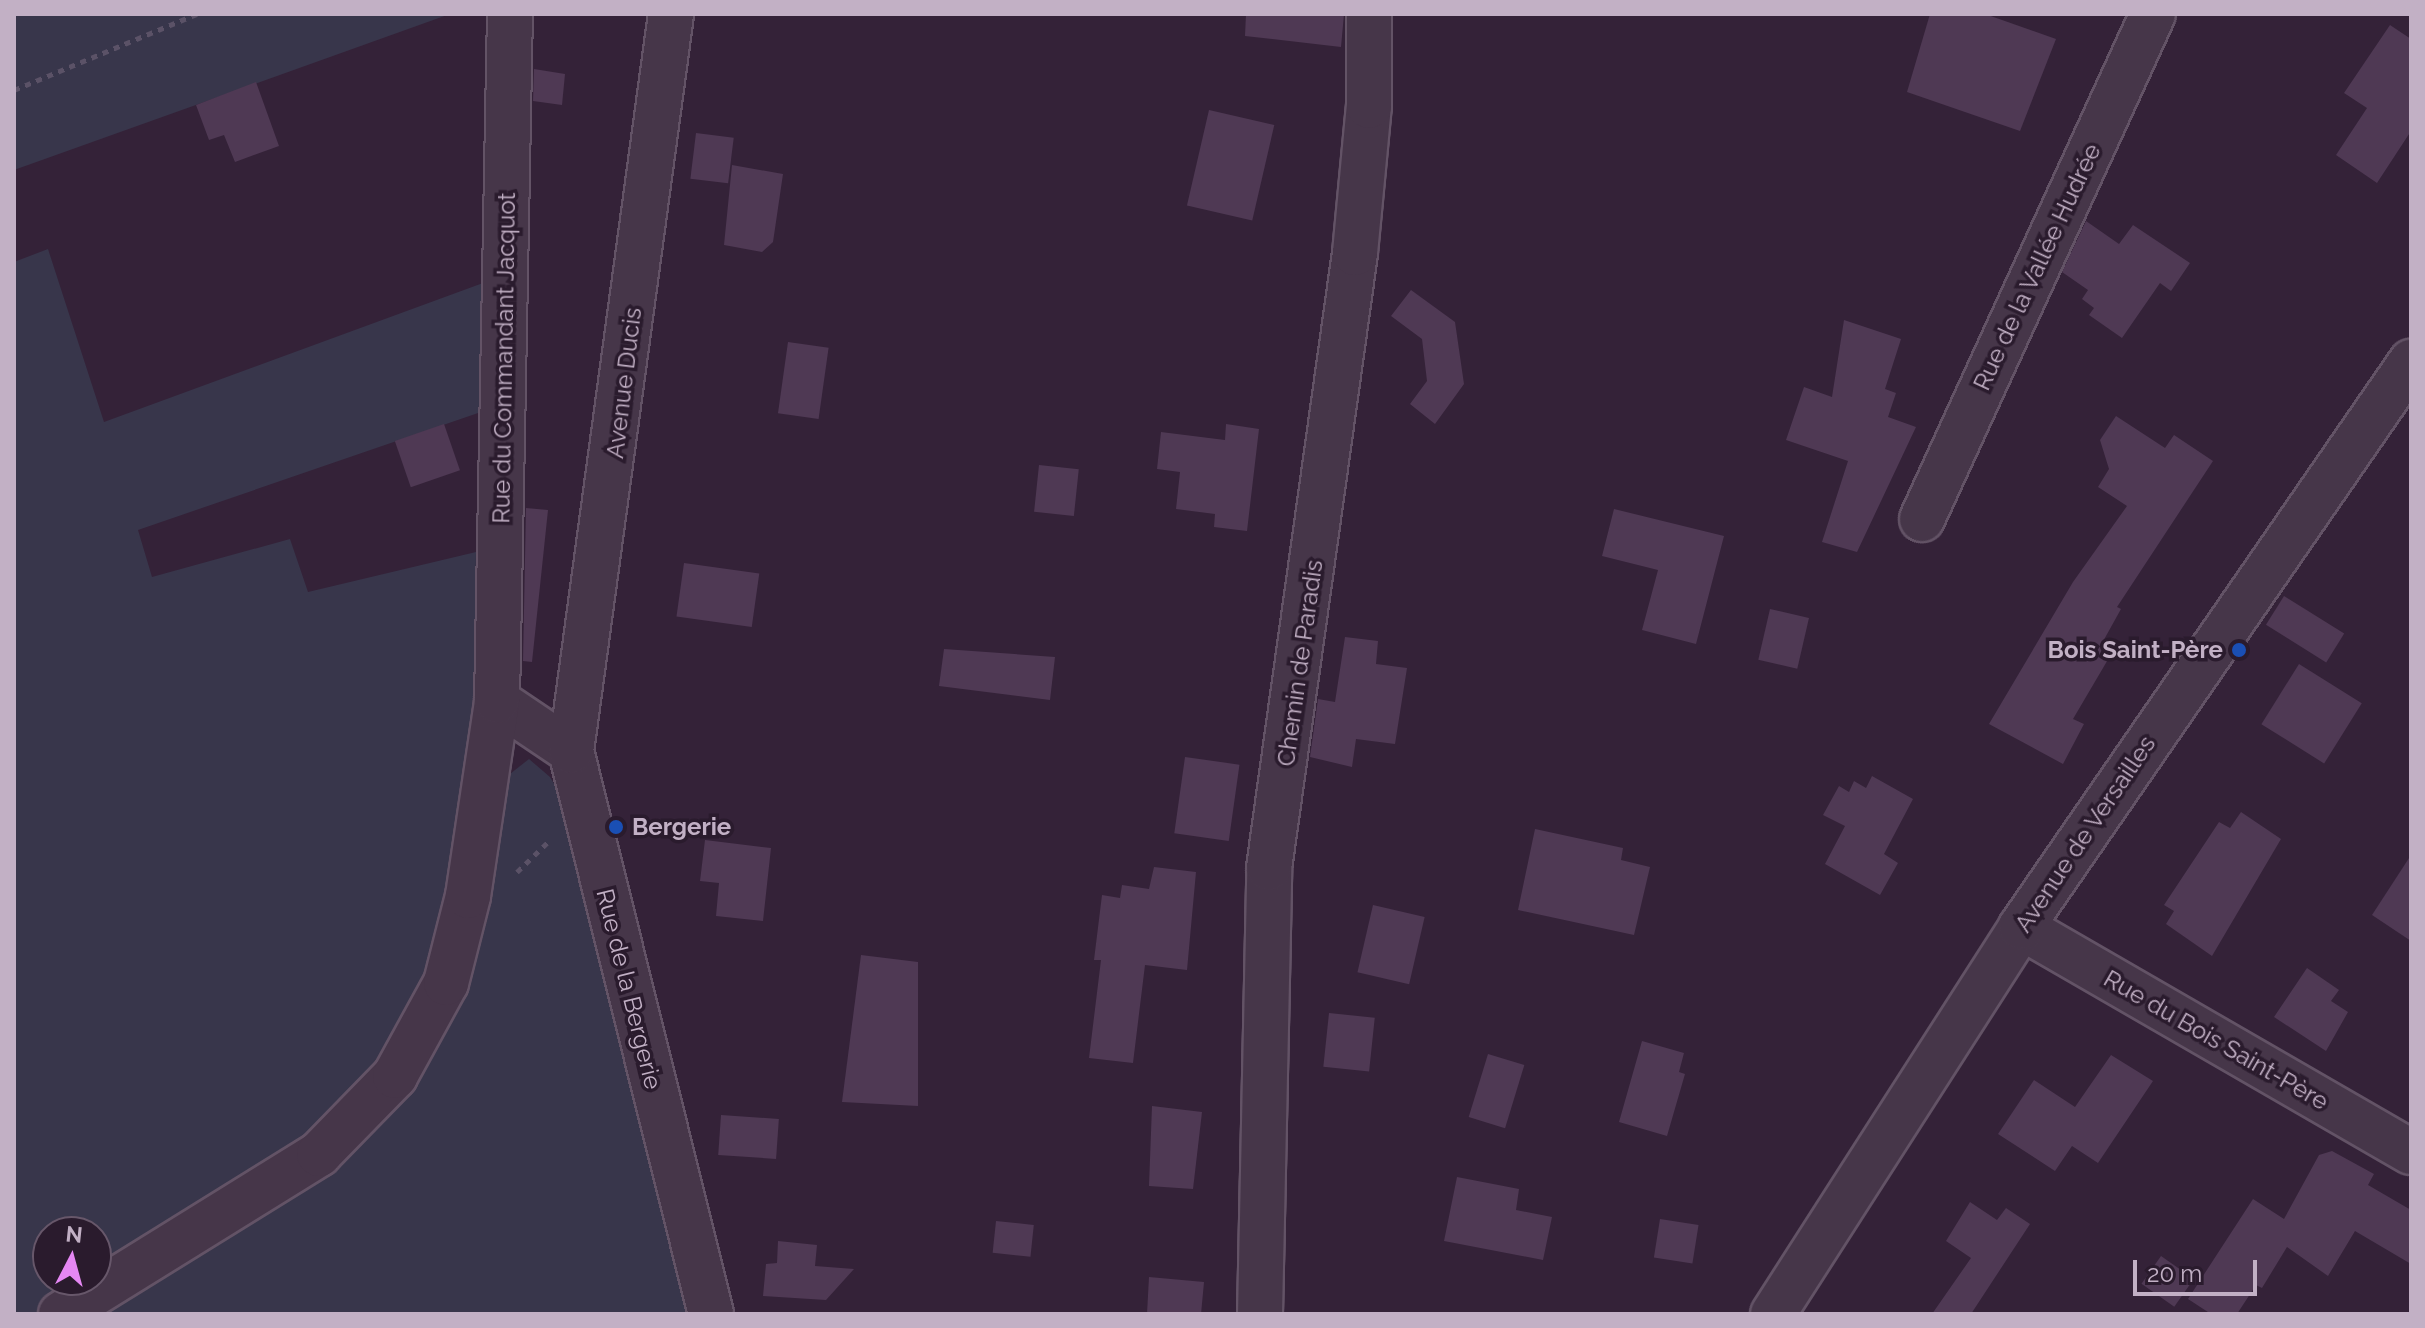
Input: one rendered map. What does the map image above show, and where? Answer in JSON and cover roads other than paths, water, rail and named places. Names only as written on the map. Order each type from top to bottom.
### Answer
[{"type":"street","name":"Rue du Commandant Jacquot","points":[[61,1314],[319,1154],[395,1076],[446,983],[468,896],[497,701],[510,14]]},
{"type":"street","name":"Avenue Ducis","points":[[571,751],[671,14]]},
{"type":"street","name":"Chemin de Paradis","points":[[1260,1314],[1269,868],[1355,253],[1369,106],[1369,14]]},
{"type":"street","name":"Rue de la Vallée Hudrée","points":[[1922,519],[2153,14]]},
{"type":"street","name":"Avenue de Versailles","points":[[1773,1314],[2021,927],[2411,362]]},
{"type":"street","points":[[497,701],[571,751]]},
{"type":"street","name":"Rue de la Bergerie","points":[[571,751],[711,1314]]},
{"type":"street","name":"Rue du Bois Saint-Père","points":[[2021,927],[2411,1152]]},
{"type":"place","name":"Bois Saint-Père","points":[[2239,650]]},
{"type":"place","name":"Bergerie","points":[[616,827]]}]
